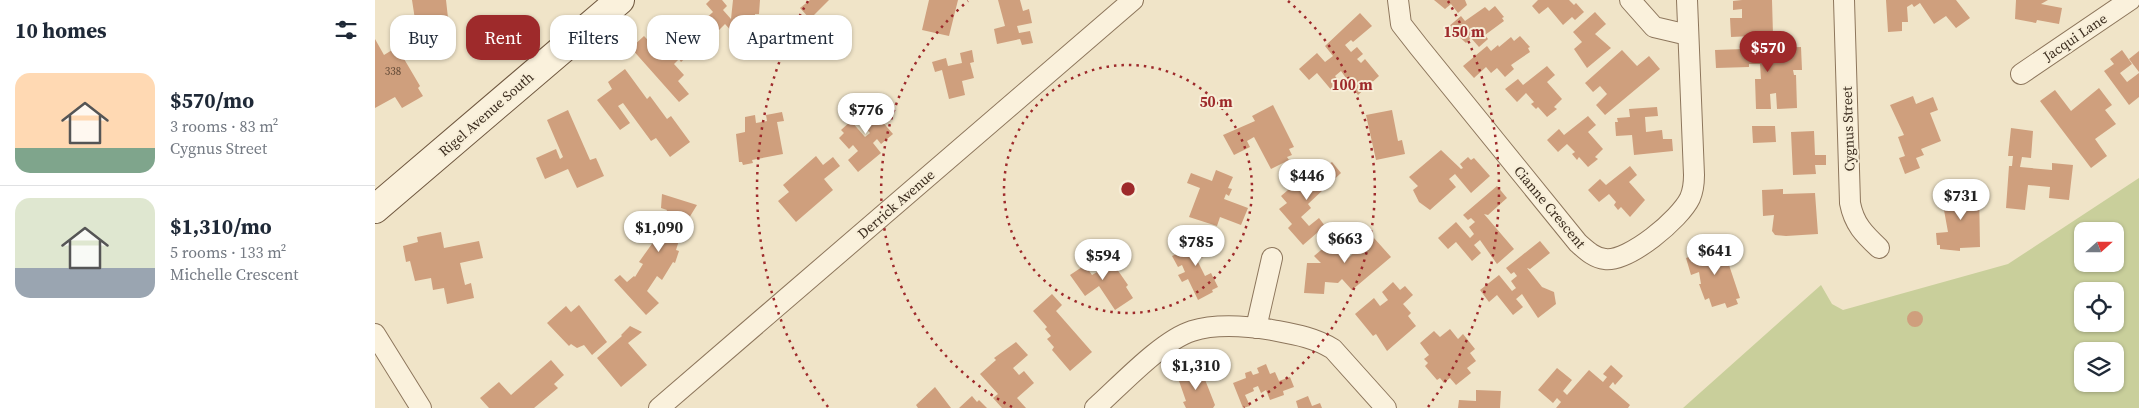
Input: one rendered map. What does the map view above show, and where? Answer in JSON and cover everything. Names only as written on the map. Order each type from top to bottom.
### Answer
[{"type":"main road","name":"Rigel Avenue South","points":[[375,210],[620,0]]},
{"type":"street","name":"Derrick Avenue","points":[[659,408],[1133,0]]},
{"type":"street","name":"Cianne Crescent","points":[[1398,0],[1401,24],[1419,47],[1579,243],[1590,254],[1605,259],[1621,257],[1633,251],[1660,231],[1683,210],[1690,198],[1695,175],[1687,0]]},
{"type":"street","points":[[1630,0],[1654,27],[1688,35]]},
{"type":"street","name":"Cygnus Street","points":[[1844,0],[1850,203],[1853,217],[1860,229],[1879,248]]},
{"type":"street","name":"Jacqui Lane","points":[[2021,74],[2130,0]]},
{"type":"street","points":[[1255,328],[1272,258]]},
{"type":"street","points":[[1095,408],[1173,340],[1192,331],[1210,326],[1255,328],[1323,342],[1333,349],[1386,408]]},
{"type":"street","points":[[375,334],[421,408]]},
{"type":"green space","points":[[2139,178],[2139,408],[1683,408],[1821,285],[1832,304],[1843,310],[2008,264]]},
{"type":"building","points":[[412,0],[446,0],[448,15],[414,15]]},
{"type":"building","points":[[710,0],[722,0],[727,6],[723,10],[729,17],[729,28],[725,24],[719,30],[719,15],[710,15],[713,12],[706,4]]},
{"type":"building","points":[[733,0],[760,0],[759,14],[731,15]]},
{"type":"building","points":[[810,0],[829,0],[814,15],[806,15],[800,8]]},
{"type":"building","points":[[929,0],[958,0],[949,36],[922,30]]},
{"type":"building","points":[[998,0],[1020,0],[1023,11],[1029,9],[1032,23],[1017,26],[1019,33],[1030,31],[1033,43],[1022,45],[1020,39],[997,44],[994,29],[1005,26]]},
{"type":"building","points":[[1434,0],[1465,0],[1467,5],[1458,13],[1451,4],[1445,9]]},
{"type":"building","points":[[1538,0],[1569,0],[1574,5],[1576,3],[1584,12],[1575,20],[1572,17],[1563,25],[1548,7],[1539,14],[1532,6]]},
{"type":"building","points":[[1772,0],[1773,35],[1731,37],[1730,18],[1742,18],[1742,9],[1733,10],[1733,1]]},
{"type":"building","points":[[1886,0],[1956,0],[1970,18],[1956,28],[1946,16],[1934,24],[1920,3],[1914,7],[1912,4],[1907,7],[1908,22],[1902,22],[1902,31],[1888,32]]},
{"type":"building","points":[[2016,0],[2048,0],[2041,4],[2062,8],[2059,24],[2037,20],[2036,23],[2015,19]]},
{"type":"building","points":[[1495,6],[1504,17],[1502,18],[1504,21],[1485,35],[1488,39],[1479,47],[1471,38],[1466,43],[1448,27],[1461,16],[1465,21],[1485,7],[1489,11]]},
{"type":"building","points":[[1595,12],[1606,24],[1595,34],[1611,48],[1587,68],[1574,49],[1582,42],[1573,32]]},
{"type":"building","points":[[1360,13],[1372,26],[1353,42],[1351,40],[1345,45],[1351,52],[1357,47],[1363,54],[1357,59],[1361,63],[1365,59],[1379,76],[1358,95],[1341,71],[1335,76],[1342,84],[1333,92],[1317,73],[1309,80],[1299,69],[1317,53],[1325,62],[1333,56],[1325,46]]},
{"type":"building","points":[[644,36],[647,39],[647,60],[678,60],[674,64],[684,75],[678,81],[689,94],[679,102],[637,55],[637,42]]},
{"type":"building","points":[[1520,36],[1530,47],[1528,48],[1530,52],[1511,65],[1514,69],[1505,77],[1497,68],[1491,73],[1486,67],[1474,78],[1463,66],[1487,46],[1491,51],[1511,37],[1514,41]]},
{"type":"building","points":[[375,39],[384,55],[390,51],[390,60],[405,60],[420,86],[418,88],[423,96],[402,108],[395,97],[375,108]]},
{"type":"building","points":[[1801,47],[1802,70],[1793,70],[1794,75],[1796,75],[1797,108],[1777,109],[1776,93],[1770,94],[1771,109],[1756,109],[1755,79],[1761,79],[1760,64],[1749,64],[1749,67],[1716,68],[1715,50]]},
{"type":"building","points":[[972,50],[974,62],[970,63],[974,78],[962,81],[965,95],[949,99],[942,70],[935,72],[932,62],[946,58],[948,66],[962,63],[960,53]]},
{"type":"building","points":[[1622,50],[1637,66],[1649,56],[1660,69],[1605,115],[1596,105],[1607,94],[1600,86],[1593,92],[1585,83]]},
{"type":"building","points":[[2122,50],[2132,64],[2120,73],[2127,82],[2139,73],[2139,97],[2129,105],[2104,71],[2114,64],[2110,59]]},
{"type":"building","points":[[2139,51],[2139,72],[2129,59]]},
{"type":"building","points":[[1547,66],[1555,75],[1547,82],[1562,99],[1554,107],[1557,109],[1547,117],[1538,107],[1536,109],[1531,104],[1534,102],[1526,93],[1517,102],[1505,89],[1518,79],[1523,85]]},
{"type":"building","points":[[625,69],[647,99],[650,96],[667,119],[671,116],[690,142],[670,157],[656,138],[651,141],[623,103],[618,106],[630,123],[620,130],[597,100],[612,89],[608,82]]},
{"type":"building","points":[[2099,88],[2112,105],[2105,110],[2116,124],[2095,139],[2107,156],[2091,168],[2040,101],[2055,90],[2071,111]]},
{"type":"building","points":[[1913,96],[1916,104],[1933,97],[1938,110],[1930,113],[1941,141],[1921,149],[1924,155],[1916,158],[1920,168],[1905,174],[1899,158],[1905,156],[1898,137],[1904,135],[1890,105]]},
{"type":"building","points":[[873,98],[886,114],[880,119],[893,134],[881,144],[877,139],[873,143],[881,153],[858,172],[848,160],[858,151],[853,145],[849,149],[839,138],[844,133],[841,130],[851,121],[865,137],[870,133],[854,114]]},
{"type":"building","points":[[1273,105],[1294,147],[1289,149],[1292,155],[1287,157],[1289,160],[1271,169],[1254,137],[1247,141],[1250,147],[1234,155],[1223,135],[1255,121],[1252,116]]},
{"type":"building","points":[[1657,107],[1658,116],[1645,117],[1646,132],[1662,130],[1663,139],[1672,139],[1673,151],[1634,155],[1632,135],[1616,136],[1615,122],[1618,122],[1617,118],[1630,117],[1629,109]]},
{"type":"building","points":[[568,110],[590,160],[596,158],[604,176],[577,188],[568,169],[545,179],[536,158],[556,149],[560,159],[563,157],[547,120]]},
{"type":"building","points":[[1392,110],[1398,141],[1402,140],[1405,154],[1376,160],[1366,115]]},
{"type":"building","points":[[782,112],[784,121],[777,122],[783,154],[752,160],[753,163],[743,165],[742,162],[739,162],[736,134],[745,132],[745,117],[755,115],[756,123],[767,121],[766,115]]},
{"type":"building","points":[[1588,116],[1596,125],[1588,132],[1603,149],[1595,157],[1598,159],[1588,167],[1579,157],[1577,160],[1572,154],[1575,152],[1567,144],[1558,152],[1547,140],[1559,129],[1564,135]]},
{"type":"building","points":[[1752,126],[1775,126],[1776,142],[1753,143]]},
{"type":"building","points":[[2011,128],[2033,131],[2031,158],[2022,157],[2020,167],[2052,170],[2052,163],[2073,165],[2069,200],[2049,198],[2050,187],[2028,185],[2025,210],[2006,208],[2009,166],[2012,166],[2013,156],[2008,156]]},
{"type":"building","points":[[1814,131],[1815,155],[1826,155],[1826,165],[1815,165],[1816,174],[1793,175],[1791,132]]},
{"type":"building","points":[[1441,150],[1461,169],[1463,168],[1460,164],[1468,157],[1471,160],[1474,158],[1490,176],[1471,193],[1455,174],[1449,179],[1456,187],[1430,210],[1419,202],[1413,190],[1418,186],[1409,177]]},
{"type":"building","points":[[816,156],[823,165],[833,157],[840,166],[824,179],[833,190],[796,222],[778,201],[789,192],[783,185]]},
{"type":"building","points":[[1332,162],[1341,173],[1308,204],[1311,208],[1301,217],[1309,226],[1319,218],[1325,226],[1303,245],[1288,228],[1292,224],[1279,209],[1287,203],[1281,196],[1316,166],[1320,171]]},
{"type":"building","points":[[1630,166],[1637,175],[1629,182],[1645,200],[1630,217],[1621,207],[1618,210],[1614,205],[1616,202],[1609,194],[1599,202],[1588,190],[1600,179],[1606,185]]},
{"type":"building","points":[[1216,170],[1233,177],[1228,188],[1232,189],[1229,196],[1226,194],[1224,199],[1248,208],[1241,225],[1220,217],[1217,226],[1189,217],[1200,188],[1187,183],[1191,173],[1212,181]]},
{"type":"building","points":[[1497,186],[1507,198],[1488,215],[1484,214],[1514,249],[1497,264],[1480,240],[1474,245],[1481,253],[1472,261],[1456,242],[1448,249],[1438,238],[1456,222],[1470,238],[1474,234],[1469,227],[1475,222],[1471,218],[1468,220],[1463,215]]},
{"type":"building","points":[[1783,189],[1783,194],[1815,193],[1818,234],[1775,235],[1772,231],[1774,215],[1763,216],[1762,190]]},
{"type":"building","points":[[1979,190],[1980,247],[1960,248],[1960,251],[1940,249],[1940,245],[1937,245],[1936,233],[1948,232],[1944,210],[1947,210],[1947,191]]},
{"type":"building","points":[[662,194],[697,205],[684,224],[691,227],[688,237],[681,234],[676,250],[679,251],[675,263],[673,262],[662,280],[657,276],[647,291],[659,303],[646,315],[614,280],[620,275],[627,282],[635,277],[643,264],[639,262],[654,241],[657,233],[659,234],[667,210],[661,208]]},
{"type":"building","points":[[1365,228],[1391,257],[1352,290],[1342,279],[1338,283],[1325,282],[1324,294],[1304,293],[1307,263],[1321,263],[1314,256],[1333,240],[1348,258],[1356,251],[1349,242]]},
{"type":"building","points":[[441,232],[444,248],[479,241],[483,258],[460,263],[465,285],[471,283],[474,298],[447,304],[444,288],[433,290],[431,278],[415,281],[410,261],[406,262],[403,246],[418,242],[417,237]]},
{"type":"building","points":[[1211,238],[1217,250],[1197,260],[1205,276],[1211,273],[1218,287],[1198,300],[1188,279],[1182,282],[1178,275],[1185,272],[1182,265],[1178,267],[1172,256],[1181,252],[1177,246],[1190,240],[1193,246]]},
{"type":"building","points":[[1540,241],[1550,253],[1530,269],[1527,268],[1542,287],[1554,292],[1556,304],[1538,318],[1522,294],[1516,299],[1523,307],[1513,315],[1497,295],[1489,302],[1480,290],[1499,275],[1512,291],[1516,288],[1511,281],[1517,276],[1514,272],[1511,274],[1506,268]]},
{"type":"building","points":[[1725,244],[1731,261],[1728,262],[1740,298],[1736,299],[1738,304],[1727,308],[1725,303],[1712,307],[1709,298],[1705,300],[1699,284],[1701,284],[1699,272],[1691,275],[1686,258]]},
{"type":"building","points":[[1097,251],[1106,265],[1112,262],[1128,285],[1126,287],[1133,298],[1115,310],[1099,286],[1085,296],[1070,275],[1085,265],[1092,275],[1097,272],[1091,264],[1088,266],[1084,260]]},
{"type":"building","points":[[1393,282],[1400,290],[1405,286],[1413,295],[1403,304],[1411,313],[1408,316],[1416,326],[1387,351],[1376,334],[1373,336],[1355,314],[1374,298],[1380,306],[1388,300],[1382,292]]},
{"type":"building","points":[[1052,294],[1062,305],[1056,311],[1092,352],[1070,371],[1052,350],[1054,347],[1047,339],[1051,336],[1045,329],[1047,327],[1033,311]]},
{"type":"building","points":[[579,305],[607,342],[592,355],[584,345],[577,348],[571,344],[569,346],[547,323],[566,306],[571,312]]},
{"type":"building","points":[[1915,311],[1923,319],[1915,327],[1907,319]]},
{"type":"building","points":[[630,326],[642,332],[628,343],[647,365],[621,387],[597,358],[622,336]]},
{"type":"building","points":[[1450,329],[1458,339],[1463,334],[1475,349],[1470,353],[1476,361],[1467,368],[1471,373],[1456,385],[1450,378],[1444,383],[1440,378],[1437,380],[1425,366],[1428,363],[1424,359],[1429,355],[1420,343],[1434,331],[1440,337]]},
{"type":"building","points":[[1016,342],[1028,355],[1013,368],[1019,375],[1024,371],[1034,383],[1017,398],[1026,408],[1002,408],[993,398],[998,394],[980,374],[996,360],[994,358]]},
{"type":"building","points":[[551,360],[564,375],[554,384],[558,388],[534,408],[489,408],[480,398],[499,382],[511,395]]},
{"type":"building","points":[[1266,364],[1270,374],[1275,372],[1279,381],[1290,377],[1294,387],[1283,391],[1284,395],[1270,400],[1266,390],[1261,393],[1258,386],[1253,388],[1254,391],[1245,395],[1250,406],[1243,408],[1233,383],[1246,378],[1245,373],[1251,371],[1253,375],[1259,373],[1257,368]]},
{"type":"building","points":[[1611,365],[1623,376],[1615,385],[1613,382],[1609,387],[1630,405],[1628,408],[1556,408],[1561,402],[1557,398],[1553,403],[1538,390],[1557,368],[1572,380],[1563,391],[1567,395],[1589,370],[1603,382],[1607,377],[1603,374]]},
{"type":"building","points":[[1196,369],[1198,374],[1202,372],[1215,405],[1213,408],[1186,408],[1183,402],[1186,401],[1179,381],[1183,380],[1181,375]]},
{"type":"building","points":[[935,387],[951,408],[918,408],[916,405]]},
{"type":"building","points":[[1476,390],[1501,391],[1500,408],[1458,408],[1459,400],[1476,401]]},
{"type":"building","points":[[972,396],[977,402],[979,400],[987,408],[959,408]]},
{"type":"building","points":[[1308,396],[1312,406],[1320,403],[1322,408],[1298,408],[1296,401]]}]
